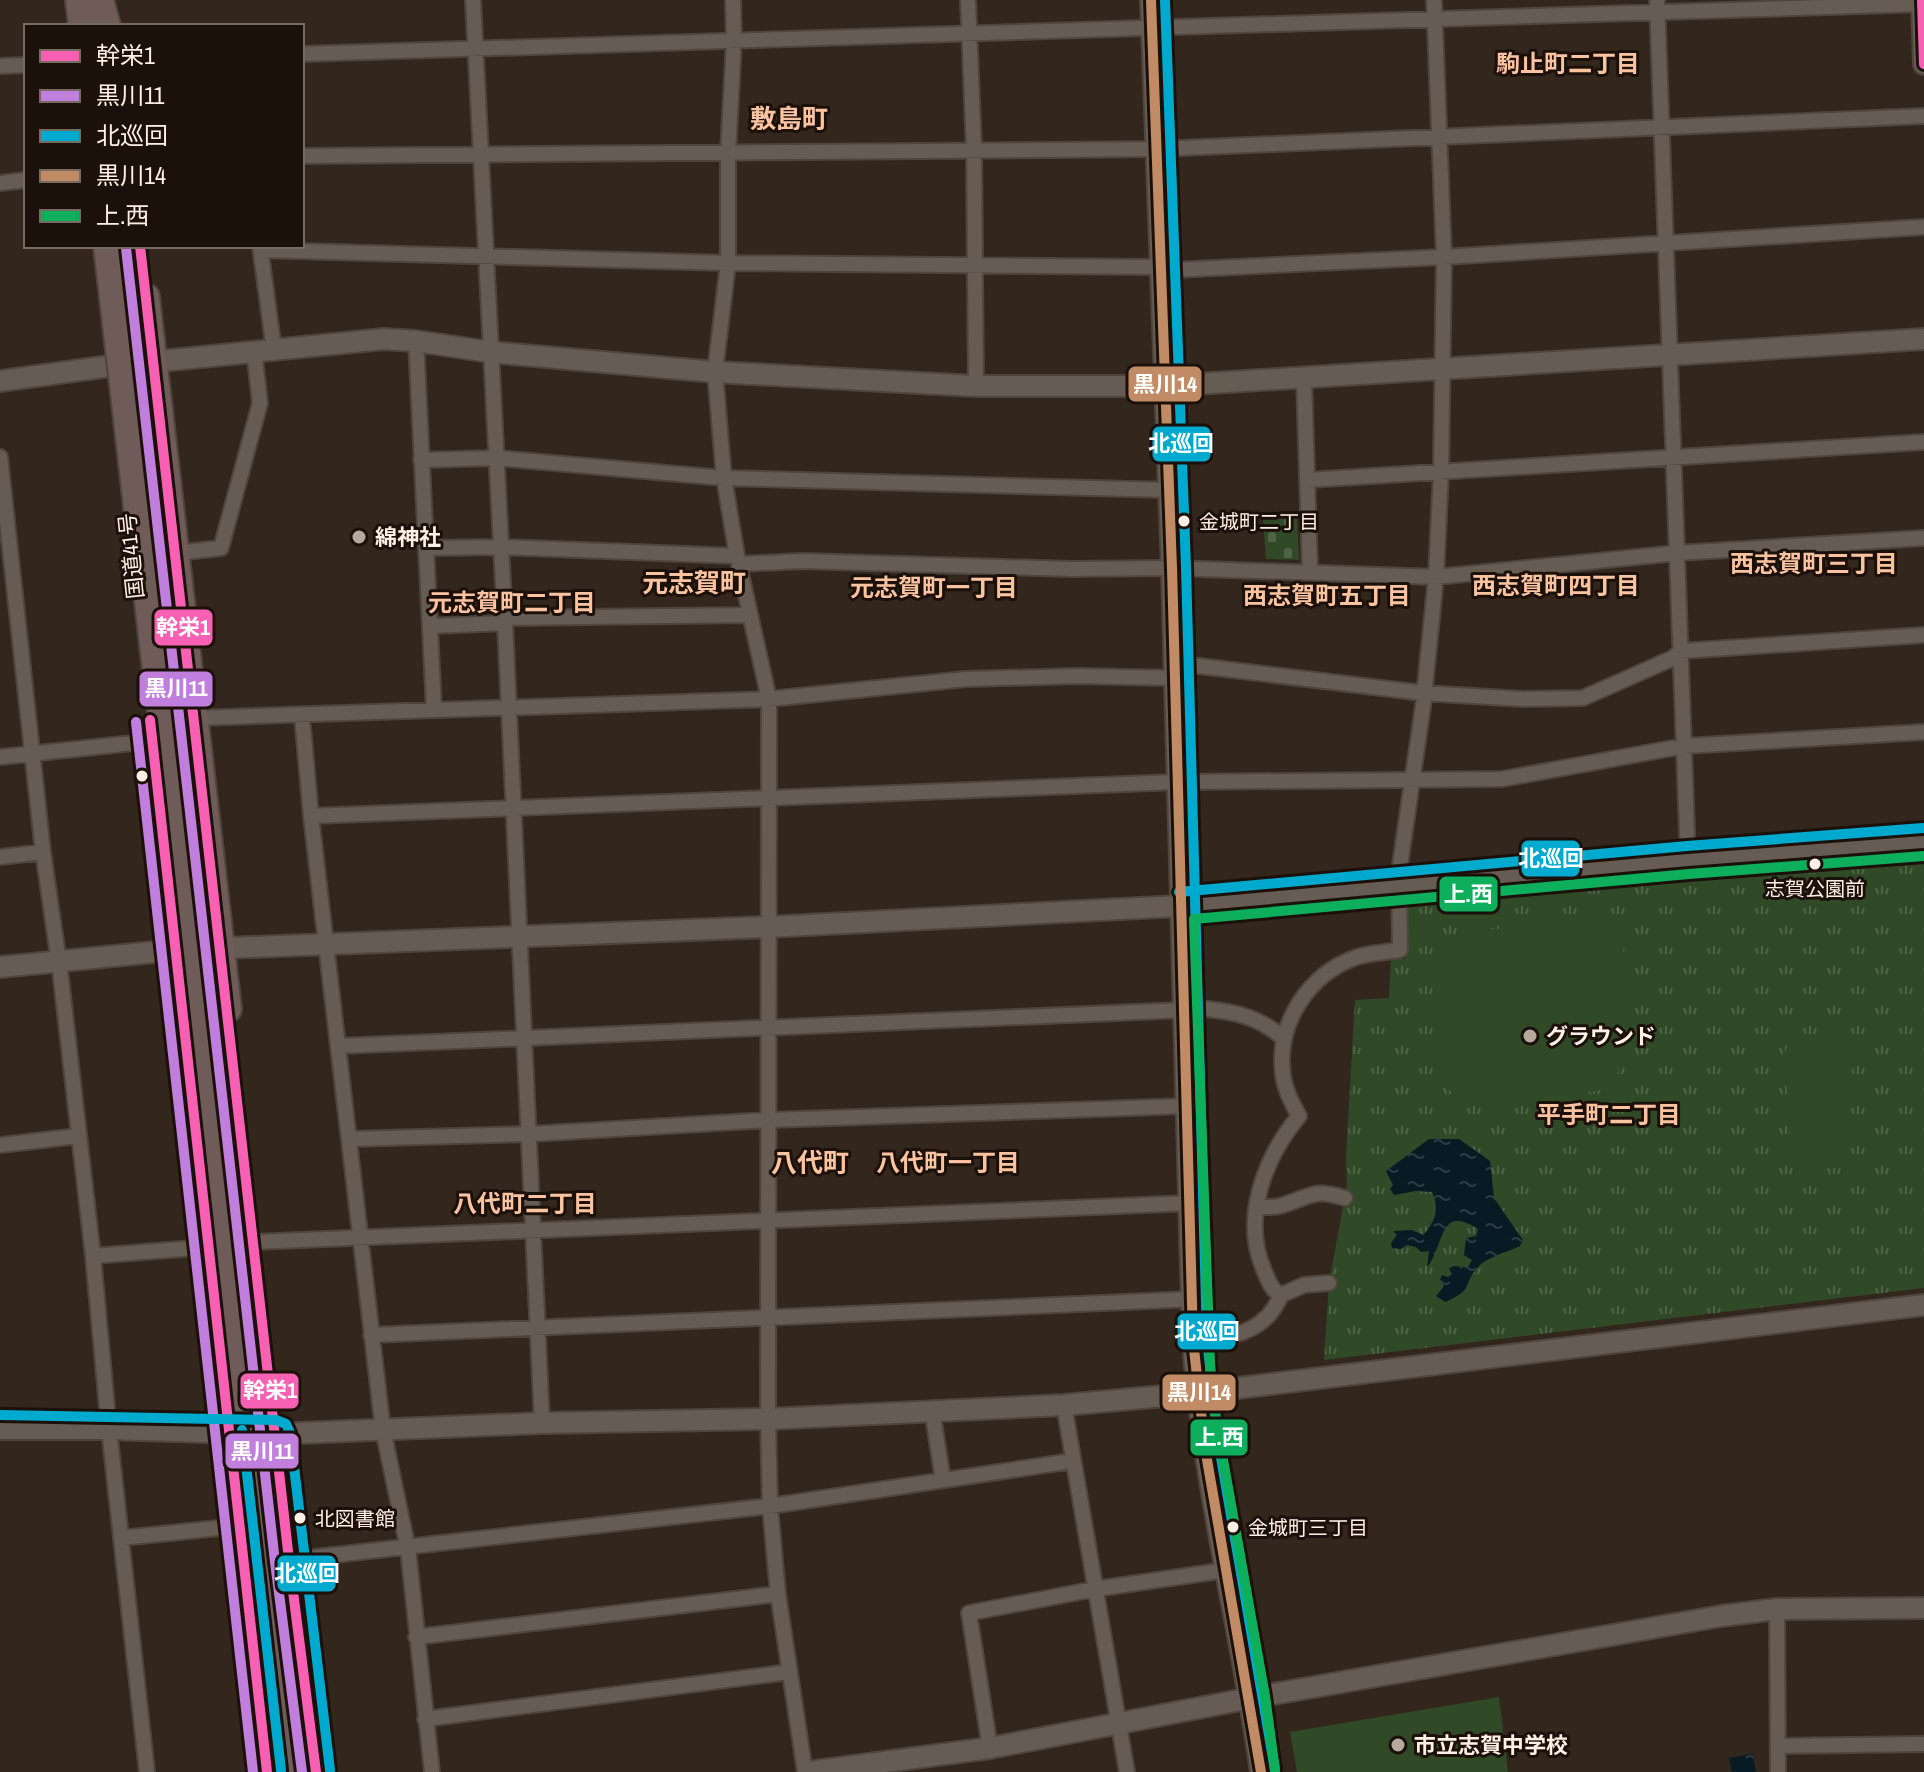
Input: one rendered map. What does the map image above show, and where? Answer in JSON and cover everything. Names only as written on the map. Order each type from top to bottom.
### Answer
[{"type":"highway","points":[[67,0],[69,24]]},
{"type":"highway","points":[[79,0],[82,24]]},
{"type":"highway","points":[[99,0],[104,24]]},
{"type":"highway","name":"国道41号","points":[[95,248],[267,1772]]},
{"type":"highway","points":[[107,248],[283,1772]]},
{"type":"highway","points":[[127,248],[303,1772]]},
{"type":"highway","name":"国道41号","points":[[140,248],[289,1560],[316,1772]]},
{"type":"street","points":[[473,0],[542,1423]]},
{"type":"street","points":[[733,0],[728,263],[715,372],[724,478],[738,560],[769,699],[767,1028],[770,1506],[778,1594],[807,1772],[990,1748],[1251,1698],[1721,1616],[1777,1609],[1924,1608]]},
{"type":"street","points":[[968,0],[974,151],[976,386]]},
{"type":"street","points":[[1151,0],[1197,1393],[1251,1698],[1261,1772]]},
{"type":"street","points":[[1281,1295],[1274,1291],[1255,1241],[1263,1179],[1272,1154],[1299,1116],[1289,1097],[1283,1075],[1284,1039],[1302,997],[1318,979],[1354,958],[1400,950],[1399,872],[1436,577],[1441,472],[1444,257],[1434,0]]},
{"type":"street","points":[[304,54],[1435,19],[1657,6],[1923,2],[1924,64]]},
{"type":"street","points":[[1657,6],[1688,860]]},
{"type":"street","points":[[0,66],[24,65]]},
{"type":"street","points":[[304,156],[1157,149],[1924,116]]},
{"type":"street","points":[[0,183],[24,180]]},
{"type":"street","points":[[176,553],[221,548],[260,403],[264,351],[260,248],[728,263],[1160,268],[1444,257],[1924,227]]},
{"type":"street","points":[[0,381],[154,361],[384,339],[490,352],[715,372],[976,386],[1164,386],[1924,339]]},
{"type":"street","points":[[416,341],[434,710]]},
{"type":"street","points":[[1304,378],[1310,571]]},
{"type":"street","points":[[1307,480],[1924,442]]},
{"type":"street","points":[[0,457],[43,852],[93,1256],[147,1772]]},
{"type":"street","points":[[421,460],[497,458],[724,478],[1168,490]]},
{"type":"street","points":[[426,548],[501,547],[738,560],[1071,569],[1310,571],[1436,577],[1677,553],[1924,538]]},
{"type":"street","points":[[430,626],[505,621],[750,615]]},
{"type":"street","points":[[195,718],[769,699],[966,679],[1174,671],[1423,693],[1523,699],[1583,698],[1673,658],[1681,651],[1924,635]]},
{"type":"street","points":[[302,716],[371,1335],[383,1430],[408,1549],[432,1772]]},
{"type":"street","points":[[311,816],[1177,782],[1502,779],[1684,746],[1924,732]]},
{"type":"street","points":[[0,757],[152,741]]},
{"type":"street","points":[[0,967],[175,950],[326,942],[767,927],[1180,906],[1924,842]]},
{"type":"street","points":[[0,857],[43,852]]},
{"type":"street","points":[[338,1046],[1185,1010],[1237,1012],[1256,1019],[1284,1039]]},
{"type":"street","points":[[350,1139],[530,1134],[769,1120],[1188,1106]]},
{"type":"street","points":[[0,1145],[78,1136]]},
{"type":"street","points":[[1257,1207],[1281,1206],[1308,1194],[1325,1192],[1345,1198]]},
{"type":"street","points":[[253,1242],[1191,1203]]},
{"type":"street","points":[[93,1256],[207,1247]]},
{"type":"street","points":[[1204,1339],[1233,1336],[1257,1326],[1275,1311],[1281,1295],[1304,1285],[1329,1283]]},
{"type":"street","points":[[371,1335],[1193,1299]]},
{"type":"street","points":[[0,1429],[276,1434],[542,1423],[768,1419],[1064,1405],[1197,1393],[1924,1305]]},
{"type":"street","points":[[1064,1405],[1127,1772]]},
{"type":"street","points":[[932,1410],[943,1480]]},
{"type":"street","points":[[289,1560],[770,1506],[1072,1461]]},
{"type":"street","points":[[121,1538],[238,1526]]},
{"type":"street","points":[[990,1748],[969,1613],[1095,1589],[1227,1570]]},
{"type":"street","points":[[416,1637],[778,1594]]},
{"type":"street","points":[[1777,1609],[1778,1772]]},
{"type":"street","points":[[425,1719],[789,1672]]},
{"type":"street","points":[[1778,1746],[1924,1744]]},
{"type":"green space","points":[[1297,517],[1299,560],[1266,559],[1263,518]]},
{"type":"green space","points":[[1924,860],[1924,1288],[1324,1360],[1329,1283],[1347,1185],[1355,1000],[1389,998],[1391,958],[1405,959],[1406,911],[1415,897]]},
{"type":"green space","name":"グラウンド","points":[[1622,915],[1625,996],[1618,1076],[1598,1091],[1459,1102],[1440,1078],[1434,948],[1462,933]]},
{"type":"green space","points":[[1855,1043],[1849,1100],[1848,1168],[1793,1169],[1784,1056],[1787,1047]]},
{"type":"green space","points":[[1499,1697],[1508,1772],[1297,1772],[1290,1732]]},
{"type":"water","points":[[1429,1139],[1459,1139],[1490,1161],[1494,1198],[1523,1240],[1520,1246],[1482,1263],[1465,1290],[1445,1302],[1436,1296],[1444,1286],[1440,1280],[1442,1275],[1448,1277],[1452,1274],[1449,1269],[1453,1266],[1468,1267],[1472,1260],[1464,1255],[1466,1238],[1476,1236],[1478,1229],[1465,1222],[1449,1224],[1427,1267],[1429,1251],[1421,1252],[1407,1245],[1401,1249],[1392,1248],[1391,1243],[1397,1235],[1393,1231],[1412,1230],[1423,1235],[1433,1221],[1436,1204],[1432,1192],[1394,1195],[1386,1171]]},
{"type":"water","points":[[1753,1754],[1756,1772],[1732,1772],[1729,1758]]},
{"type":"transit line","name":"黒川14","points":[[1151,0],[1172,568],[1193,1340],[1205,1448],[1261,1772]]},
{"type":"transit line","name":"北巡回","points":[[1165,0],[1186,568],[1207,1339],[1219,1446],[1275,1770]]},
{"type":"transit line","name":"幹栄1","points":[[1922,0],[1924,64]]},
{"type":"transit line","name":"黒川11","points":[[126,248],[275,1562],[302,1772]]},
{"type":"transit line","name":"幹栄1","points":[[140,248],[289,1560],[316,1772]]},
{"type":"transit line","name":"幹栄1","points":[[150,720],[267,1772]]},
{"type":"transit line","name":"黒川11","points":[[136,722],[253,1772]]},
{"type":"transit line","name":"北巡回","points":[[1179,892],[1923,828]]},
{"type":"transit line","name":"上.西","points":[[1275,1770],[1265,1696],[1211,1392],[1194,919],[1924,856]]},
{"type":"transit line","name":"北巡回","points":[[0,1415],[276,1420],[286,1424],[290,1433],[330,1770]]},
{"type":"transit line","name":"北巡回","points":[[242,1430],[281,1770]]},
{"type":"place","name":"金城町二丁目","points":[[1184,521]]},
{"type":"place","name":"綿神社","points":[[359,537]]},
{"type":"place","name":"志賀公園前","points":[[1815,864]]},
{"type":"place","name":"グラウンド","points":[[1530,1036]]},
{"type":"place","name":"北図書館","points":[[300,1518]]},
{"type":"place","name":"金城町三丁目","points":[[1233,1527]]},
{"type":"place","name":"市立志賀中学校","points":[[1398,1745]]},
{"type":"district","name":"駒止町二丁目","points":[[1568,64]]},
{"type":"district","name":"敷島町","points":[[789,119]]},
{"type":"district","name":"西志賀町三丁目","points":[[1814,564]]},
{"type":"district","name":"元志賀町","points":[[694,583]]},
{"type":"district","name":"西志賀町四丁目","points":[[1556,586]]},
{"type":"district","name":"元志賀町一丁目","points":[[934,588]]},
{"type":"district","name":"西志賀町五丁目","points":[[1327,596]]},
{"type":"district","name":"元志賀町二丁目","points":[[512,603]]},
{"type":"district","name":"平手町二丁目","points":[[1609,1115]]},
{"type":"district","name":"八代町","points":[[810,1163]]},
{"type":"district","name":"八代町一丁目","points":[[948,1163]]},
{"type":"district","name":"八代町二丁目","points":[[525,1204]]}]
